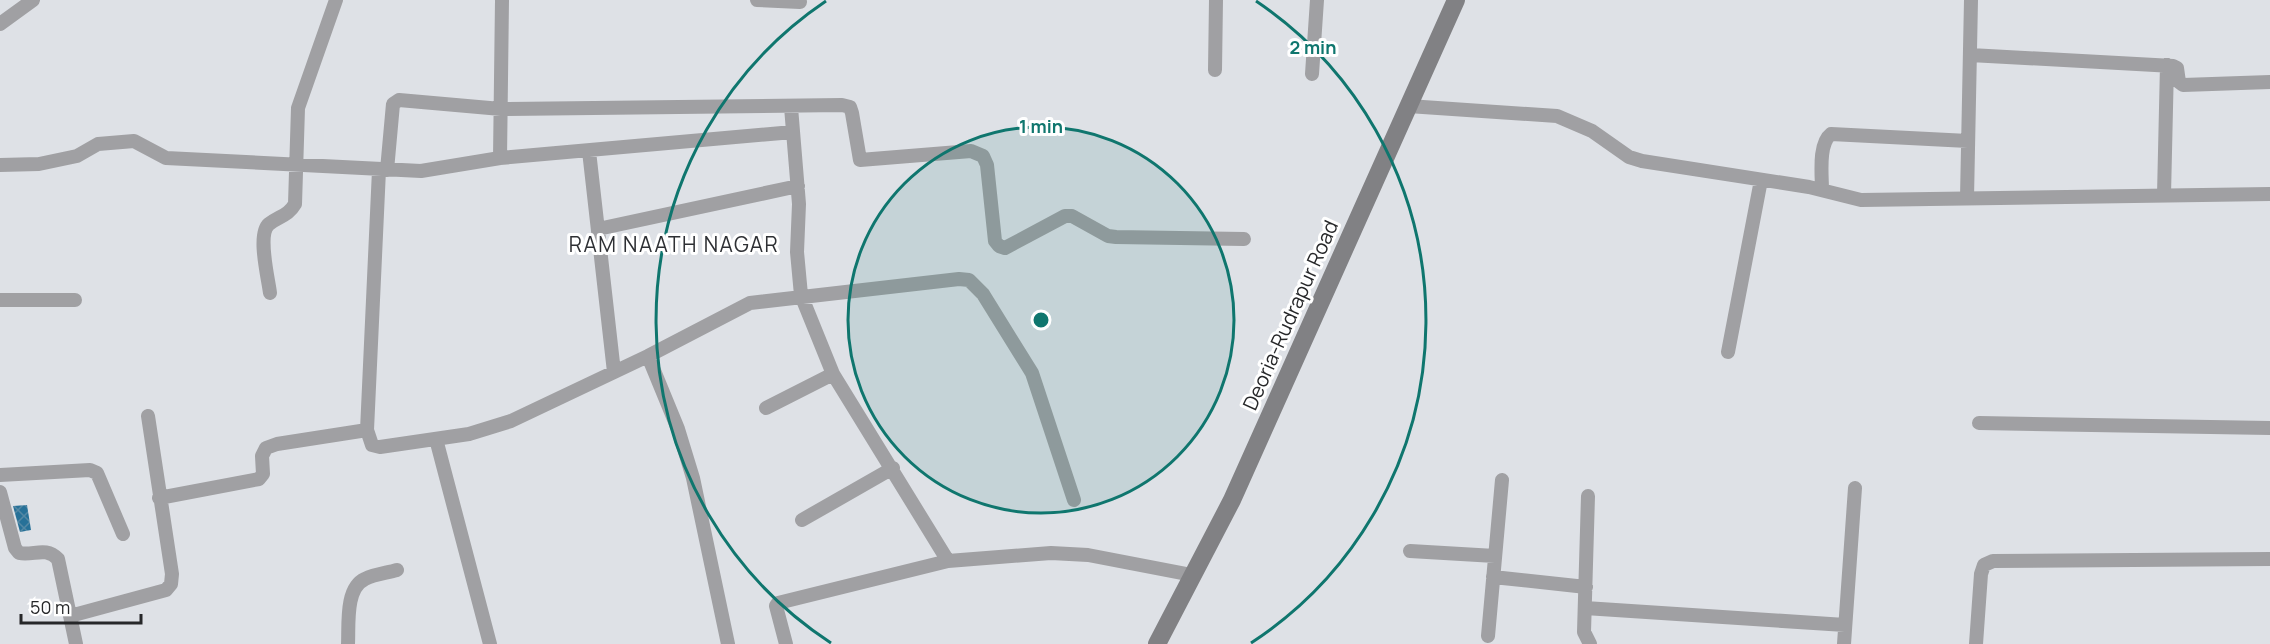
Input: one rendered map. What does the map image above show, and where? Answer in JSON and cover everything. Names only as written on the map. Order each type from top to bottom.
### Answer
[{"type":"main road","name":"Deoria-Rudrapur Road","points":[[1157,644],[1232,500],[1456,0]]},
{"type":"street","points":[[0,24],[33,0]]},
{"type":"street","points":[[270,292],[263,236],[270,223],[290,213],[295,204],[298,108],[336,0]]},
{"type":"street","points":[[500,158],[502,0]]},
{"type":"street","points":[[757,0],[800,2]]},
{"type":"street","points":[[1215,70],[1216,0]]},
{"type":"street","points":[[1312,74],[1317,0]]},
{"type":"street","points":[[1967,198],[1971,0]]},
{"type":"street","points":[[1970,55],[2167,65],[2177,68],[2179,82],[2183,85],[2270,82]]},
{"type":"street","points":[[2164,195],[2167,65]]},
{"type":"street","points":[[1074,500],[1032,373],[983,294],[969,280],[801,295],[750,303],[648,356],[492,428],[380,447],[372,445],[367,430],[383,170],[393,104],[399,100],[501,109],[850,107],[860,160],[971,151],[983,156],[987,165],[995,241],[999,246],[1005,248],[1065,216],[1072,216],[1108,236],[1244,239]]},
{"type":"street","points":[[1408,106],[1557,116],[1592,131],[1629,157],[1822,190],[1861,200],[2270,194]]},
{"type":"street","points":[[791,107],[798,186],[797,252],[801,295],[833,374],[893,468],[948,561]]},
{"type":"street","points":[[0,165],[39,164],[77,156],[98,144],[134,141],[166,158],[421,171],[500,158],[793,132]]},
{"type":"street","points":[[1822,190],[1824,147],[1826,138],[1831,134],[1968,141]]},
{"type":"street","points":[[590,151],[614,372]]},
{"type":"street","points":[[1728,352],[1761,180]]},
{"type":"street","points":[[598,229],[798,186]]},
{"type":"street","points":[[0,300],[75,300]]},
{"type":"street","points":[[648,356],[678,429],[693,478],[728,644]]},
{"type":"street","points":[[766,408],[833,374]]},
{"type":"street","points":[[70,616],[166,590],[171,584],[172,574],[148,416]]},
{"type":"street","points":[[1979,423],[2270,429]]},
{"type":"street","points":[[159,498],[259,479],[263,474],[262,456],[266,448],[277,444],[367,430]]},
{"type":"street","points":[[436,439],[490,644]]},
{"type":"street","points":[[802,520],[893,468]]},
{"type":"street","points":[[0,476],[90,470],[97,472],[123,534]]},
{"type":"street","points":[[1488,636],[1502,480]]},
{"type":"street","points":[[1844,644],[1855,488]]},
{"type":"street","points":[[0,492],[15,548],[19,553],[41,550],[53,554],[58,559],[76,644]]},
{"type":"street","points":[[1588,496],[1584,632],[1590,644]]},
{"type":"street","points":[[1410,551],[1495,556]]},
{"type":"street","points":[[786,644],[776,606],[778,603],[948,561],[1051,553],[1088,555],[1192,576]]},
{"type":"street","points":[[1976,644],[1981,574],[1984,565],[1993,561],[2270,560]]},
{"type":"street","points":[[348,644],[351,596],[357,585],[364,579],[398,570]]},
{"type":"street","points":[[1493,577],[1586,587]]},
{"type":"street","points":[[1585,608],[1845,625]]},
{"type":"building","points":[[27,505],[31,530],[20,532],[13,506]]},
{"type":"district","name":"RAM NAATH NAGAR","points":[[674,244]]}]
